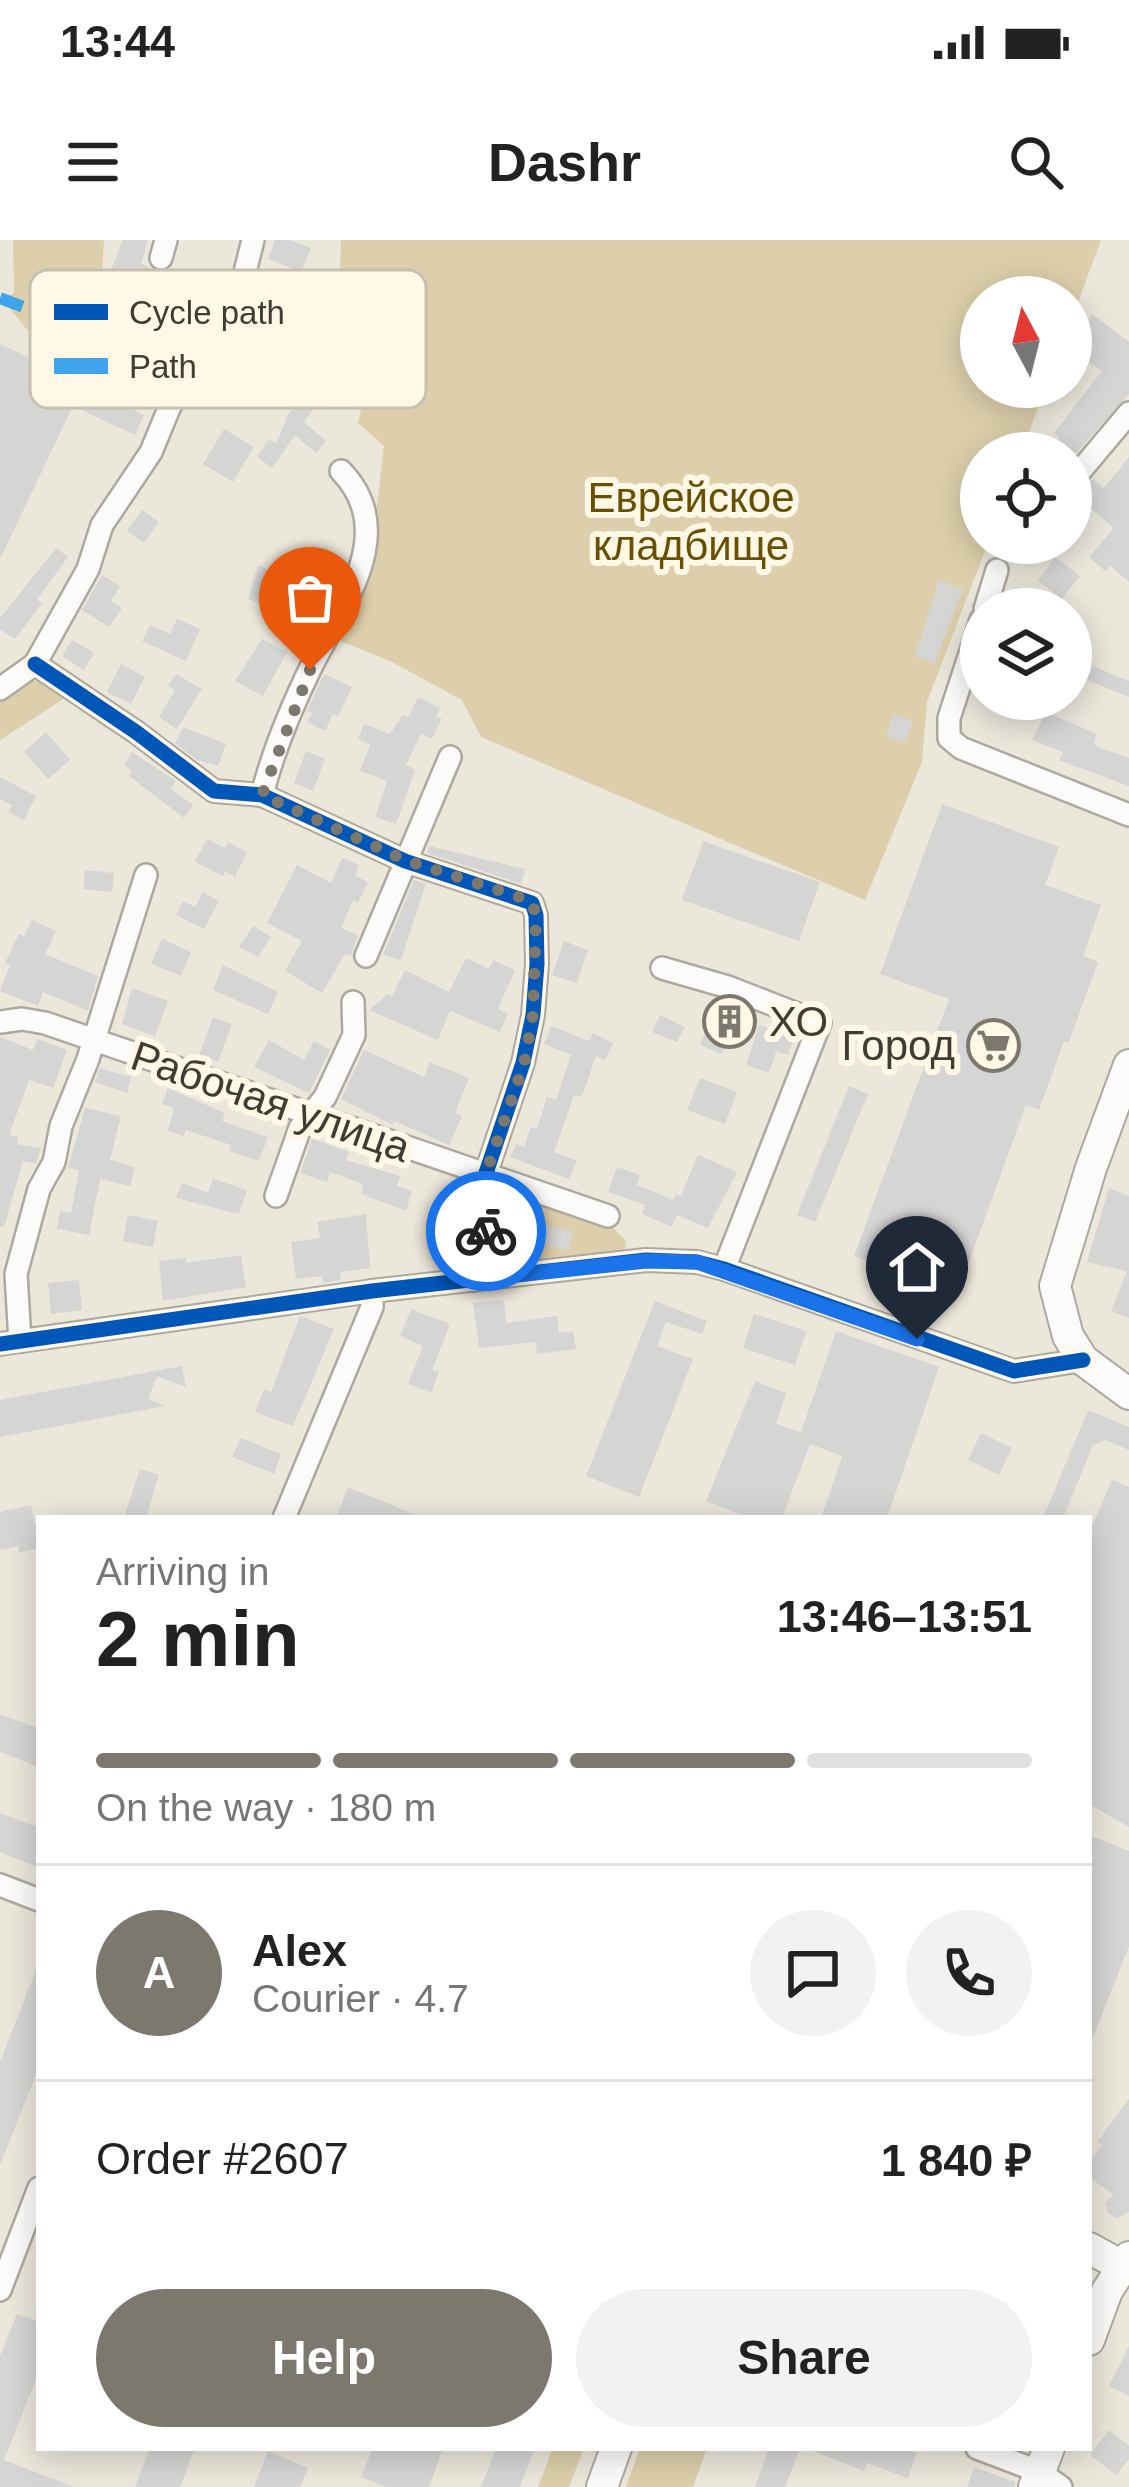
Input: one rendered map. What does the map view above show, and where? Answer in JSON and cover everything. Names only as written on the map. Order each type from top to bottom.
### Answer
[{"type":"main road","points":[[1129,1067],[1091,1168],[1055,1286],[1063,1325],[1083,1360],[1129,1394]]},
{"type":"main road","points":[[1092,2249],[1127,2264],[1107,2291],[1092,2332]]},
{"type":"main road","points":[[602,2487],[615,2451]]},
{"type":"street","points":[[246,270],[253,240]]},
{"type":"street","points":[[0,689],[35,664],[88,569],[102,525],[151,452],[171,408]]},
{"type":"street","points":[[1092,457],[1129,413]]},
{"type":"street","points":[[262,795],[290,714],[318,654],[336,628],[367,545],[362,500],[341,471]]},
{"type":"street","points":[[991,588],[997,570]]},
{"type":"street","points":[[35,664],[214,790],[262,795],[405,860],[532,903],[537,964],[533,1015],[524,1064],[486,1173],[494,1201],[472,1280]]},
{"type":"street","points":[[960,684],[949,718],[949,738],[962,748],[1129,815]]},
{"type":"street","points":[[366,956],[451,757]]},
{"type":"street","points":[[146,875],[94,1042],[61,1126],[54,1162],[8,1272],[10,1343],[372,1291],[646,1261],[697,1262],[724,1269],[1014,1371],[1083,1360]]},
{"type":"street","points":[[662,968],[728,987],[820,1023],[724,1269]]},
{"type":"street","points":[[276,1196],[300,1128],[325,1097],[354,1035],[353,1002]]},
{"type":"street","name":"Рабочая улица","points":[[0,1022],[45,1023],[608,1216]]},
{"type":"street","points":[[285,1515],[373,1307],[372,1291]]},
{"type":"street","points":[[0,1885],[36,1899]]},
{"type":"street","points":[[0,2290],[36,2196]]},
{"type":"street","points":[[985,2451],[1046,2473]]},
{"type":"green space","points":[[13,240],[104,240],[102,270],[30,270],[30,334],[3,300],[14,293]]},
{"type":"green space","name":"Еврейское кладбище","points":[[341,240],[1101,240],[1088,276],[960,276],[960,408],[1038,408],[1029,432],[960,432],[960,564],[980,564],[971,588],[960,588],[960,616],[927,702],[922,762],[865,900],[481,737],[462,700],[392,662],[338,640],[365,567],[384,446],[358,423],[359,408],[426,408],[426,270],[340,270]]},
{"type":"green space","points":[[42,680],[68,696],[0,740],[0,685]]},
{"type":"green space","points":[[527,1194],[605,1220],[626,1241],[625,1257],[502,1268],[496,1264],[512,1205]]},
{"type":"green space","points":[[552,2451],[583,2451],[569,2487],[538,2487]]},
{"type":"green space","points":[[639,2451],[706,2451],[693,2487],[626,2487]]},
{"type":"building","points":[[123,240],[148,240],[141,263],[152,270],[111,270]]},
{"type":"building","points":[[275,240],[311,248],[302,270],[268,259]]},
{"type":"building","points":[[1092,314],[1129,342],[1129,394],[1092,435],[1055,432],[1073,408],[1092,408],[1092,384],[1102,371],[1092,364]]},
{"type":"building","points":[[0,344],[30,358],[30,408],[72,408],[0,559]]},
{"type":"building","points":[[77,408],[135,408],[144,415],[135,435]]},
{"type":"building","points":[[291,408],[314,408],[304,422],[326,441],[316,453],[295,435],[272,468],[257,457],[269,439],[276,444]]},
{"type":"building","points":[[224,429],[254,447],[233,482],[203,464]]},
{"type":"building","points":[[1129,457],[1129,582],[1110,566],[1105,571],[1092,560],[1114,528],[1092,509],[1092,480],[1104,488]]},
{"type":"building","points":[[142,510],[159,522],[144,543],[127,531]]},
{"type":"building","points":[[56,548],[68,557],[15,639],[0,629],[0,618]]},
{"type":"building","points":[[1050,564],[1064,564],[1080,576],[1071,588],[1047,588],[1038,581]]},
{"type":"building","points":[[258,565],[313,584],[304,602],[271,585],[262,604],[248,599]]},
{"type":"building","points":[[102,575],[120,586],[111,601],[122,608],[109,627],[82,610]]},
{"type":"building","points":[[939,580],[960,588],[935,663],[915,656]]},
{"type":"building","points":[[177,619],[200,629],[186,661],[142,641],[150,625],[170,634]]},
{"type":"building","points":[[262,639],[287,652],[263,696],[235,681]]},
{"type":"building","points":[[72,640],[94,653],[84,670],[62,656]]},
{"type":"building","points":[[121,664],[145,677],[131,704],[107,692]]},
{"type":"building","points":[[1092,668],[1129,681],[1129,697],[1092,682]]},
{"type":"building","points":[[176,674],[202,689],[177,729],[159,717],[175,690],[168,686]]},
{"type":"building","points":[[324,674],[352,687],[325,731],[307,722],[312,713],[307,711]]},
{"type":"building","points":[[418,697],[440,708],[436,717],[442,719],[432,739],[421,734],[406,765],[415,770],[396,824],[375,817],[387,781],[360,771],[370,745],[358,739],[364,724],[390,734],[403,715],[408,717]]},
{"type":"building","points":[[894,714],[913,721],[904,743],[886,736]]},
{"type":"building","points":[[1042,720],[1065,720],[1097,734],[1094,742],[1098,747],[1129,758],[1129,786],[1059,760],[1063,752],[1032,740]]},
{"type":"building","points":[[183,727],[226,744],[218,766],[197,760],[175,743]]},
{"type":"building","points":[[46,732],[70,760],[48,779],[24,752]]},
{"type":"building","points":[[306,751],[325,759],[313,791],[294,783]]},
{"type":"building","points":[[132,752],[176,781],[171,789],[193,805],[184,818],[129,776],[132,771],[124,765]]},
{"type":"building","points":[[0,777],[36,796],[24,820],[8,812],[12,805],[0,799]]},
{"type":"building","name":"Город","points":[[942,804],[1059,847],[1045,885],[1101,905],[1083,956],[1098,962],[1069,1042],[1064,1041],[1039,1110],[1026,1105],[962,1281],[900,1257],[895,1271],[854,1256],[949,999],[880,974]]},
{"type":"building","points":[[207,839],[225,848],[228,842],[247,852],[235,877],[195,862]]},
{"type":"building","points":[[703,841],[820,882],[799,941],[682,900]]},
{"type":"building","points":[[429,846],[525,869],[521,884],[427,853]]},
{"type":"building","points":[[342,858],[359,865],[355,876],[368,882],[358,903],[353,900],[341,928],[358,935],[351,956],[345,954],[322,993],[285,971],[302,941],[267,923],[297,865],[331,883]]},
{"type":"building","points":[[85,870],[114,873],[112,892],[84,889]]},
{"type":"building","points":[[414,880],[426,884],[401,960],[383,955]]},
{"type":"building","points":[[203,892],[219,901],[204,929],[176,915],[183,901],[195,907]]},
{"type":"building","points":[[32,920],[56,931],[45,954],[98,976],[88,1011],[43,992],[38,1006],[0,991],[10,965],[5,963]]},
{"type":"building","points":[[253,926],[271,937],[258,957],[239,947]]},
{"type":"building","points":[[162,939],[191,952],[181,976],[151,964]]},
{"type":"building","points":[[564,941],[588,950],[577,983],[552,975]]},
{"type":"building","points":[[466,958],[489,969],[493,960],[515,970],[498,1009],[508,1014],[500,1032],[450,1011],[438,1040],[369,1010],[388,994],[392,996],[405,970],[449,992]]},
{"type":"building","points":[[223,965],[278,992],[268,1014],[213,990]]},
{"type":"building","points":[[132,988],[168,1001],[155,1036],[122,1024]]},
{"type":"building","name":"ХО","points":[[720,1000],[742,1009],[721,1054],[700,1045]]},
{"type":"building","points":[[660,1015],[685,1027],[677,1042],[652,1032]]},
{"type":"building","points":[[213,1017],[232,1024],[218,1062],[199,1055]]},
{"type":"building","points":[[759,1025],[794,1036],[788,1055],[776,1052],[769,1073],[746,1065]]},
{"type":"building","points":[[551,1026],[589,1041],[593,1033],[613,1043],[605,1060],[596,1056],[582,1097],[574,1095],[554,1152],[577,1161],[569,1179],[510,1157],[516,1144],[524,1147],[531,1127],[537,1129],[547,1097],[556,1100],[571,1055],[544,1044]]},
{"type":"building","points":[[0,1037],[33,1050],[37,1039],[67,1050],[53,1088],[29,1080],[9,1135],[18,1137],[17,1144],[41,1148],[36,1164],[23,1161],[4,1227],[0,1226]]},
{"type":"building","points":[[269,1040],[304,1060],[314,1041],[330,1050],[309,1093],[254,1067]]},
{"type":"building","points":[[364,1050],[424,1077],[430,1062],[469,1078],[455,1113],[462,1116],[449,1145],[341,1099]]},
{"type":"building","points":[[100,1068],[131,1077],[127,1093],[95,1082]]},
{"type":"building","points":[[700,1078],[737,1092],[725,1124],[687,1110]]},
{"type":"building","points":[[849,1086],[868,1094],[815,1222],[797,1215]]},
{"type":"building","points":[[168,1088],[225,1113],[222,1121],[268,1137],[259,1161],[229,1151],[231,1145],[186,1130],[184,1136],[168,1131],[174,1108],[162,1104]]},
{"type":"building","points":[[85,1108],[121,1116],[110,1160],[135,1167],[130,1186],[100,1179],[89,1235],[57,1229],[60,1211],[71,1213],[79,1170],[68,1168]]},
{"type":"building","points":[[312,1139],[349,1152],[346,1160],[400,1176],[397,1186],[412,1191],[406,1211],[361,1194],[363,1184],[330,1172],[327,1182],[300,1173]]},
{"type":"building","points":[[698,1155],[737,1172],[708,1228],[677,1215],[672,1227],[642,1214],[645,1205],[608,1192],[617,1167],[640,1175],[637,1185],[673,1200],[676,1194],[681,1196]]},
{"type":"building","points":[[213,1179],[247,1190],[239,1214],[176,1198],[182,1183],[208,1193]]},
{"type":"building","points":[[1109,1188],[1129,1196],[1129,1318],[1111,1311],[1127,1271],[1087,1262]]},
{"type":"building","points":[[366,1214],[370,1268],[340,1272],[341,1280],[323,1283],[322,1276],[296,1279],[291,1242],[320,1238],[317,1222]]},
{"type":"building","points":[[128,1215],[158,1221],[153,1247],[123,1241]]},
{"type":"building","points":[[518,1220],[573,1231],[569,1250],[514,1238]]},
{"type":"building","points":[[241,1255],[246,1287],[163,1301],[159,1261],[186,1258],[186,1263]]},
{"type":"building","points":[[79,1280],[82,1310],[51,1314],[48,1283]]},
{"type":"building","points":[[504,1300],[506,1323],[557,1316],[559,1333],[573,1331],[576,1349],[537,1354],[536,1342],[479,1348],[473,1303]]},
{"type":"building","points":[[655,1301],[707,1321],[702,1334],[666,1322],[657,1346],[693,1359],[639,1497],[586,1476]]},
{"type":"building","points":[[411,1309],[450,1324],[432,1370],[439,1372],[431,1393],[408,1384],[423,1346],[400,1336]]},
{"type":"building","points":[[754,1314],[806,1331],[795,1365],[743,1348]]},
{"type":"building","points":[[300,1316],[334,1329],[293,1426],[255,1412],[264,1389],[271,1392]]},
{"type":"building","points":[[836,1331],[939,1367],[888,1515],[822,1515],[842,1456],[810,1444],[783,1515],[742,1515],[706,1501],[755,1381],[786,1393],[776,1424],[801,1432]]},
{"type":"building","points":[[182,1366],[186,1387],[157,1376],[148,1399],[165,1406],[0,1437],[0,1400]]},
{"type":"building","points":[[1088,1410],[1129,1427],[1129,1450],[1105,1440],[1093,1445],[1064,1515],[1044,1515]]},
{"type":"building","points":[[981,1433],[1012,1448],[999,1475],[968,1460]]},
{"type":"building","points":[[241,1438],[281,1454],[274,1474],[232,1457]]},
{"type":"building","points":[[140,1469],[159,1475],[147,1515],[125,1515]]},
{"type":"building","points":[[1112,1480],[1129,1487],[1129,1827],[1092,1806],[1092,1526]]},
{"type":"building","points":[[348,1487],[416,1515],[337,1515]]},
{"type":"building","points":[[31,1505],[36,1549],[19,1553],[18,1546],[0,1550],[0,1512]]},
{"type":"building","points":[[0,1714],[36,1728],[36,1766],[0,1752]]},
{"type":"building","points":[[0,1813],[36,1827],[36,1867],[0,1852]]},
{"type":"building","points":[[1092,1836],[1129,1851],[1129,1946],[1092,2040]]},
{"type":"building","points":[[36,1970],[36,2075],[0,2165],[0,2062]]},
{"type":"building","points":[[1129,2099],[1129,2212],[1117,2218],[1105,2204],[1113,2194],[1092,2179],[1092,2158],[1102,2145],[1097,2142]]},
{"type":"building","points":[[17,2314],[36,2321],[36,2379],[4,2460],[74,2487],[0,2487],[0,2356]]},
{"type":"building","points":[[1129,2346],[1129,2396],[1109,2386]]},
{"type":"building","points":[[1109,2430],[1129,2446],[1129,2459],[1116,2475],[1090,2455]]},
{"type":"building","points":[[149,2451],[194,2451],[180,2487],[135,2487]]},
{"type":"building","points":[[268,2451],[308,2468],[300,2487],[254,2487]]},
{"type":"building","points":[[372,2451],[442,2451],[429,2487],[386,2487],[361,2477]]},
{"type":"building","points":[[495,2451],[534,2451],[520,2487],[481,2487]]},
{"type":"building","points":[[768,2451],[799,2451],[785,2487],[755,2487]]},
{"type":"building","points":[[814,2451],[917,2453],[908,2478],[867,2463],[864,2471]]},
{"type":"building","points":[[974,2467],[1015,2482],[1015,2487],[967,2487]]},
{"type":"marked path","points":[[0,298],[30,309]]},
{"type":"cycle path","points":[[35,664],[214,791],[262,795],[405,861],[532,903],[537,964],[533,1015],[523,1063],[486,1173],[493,1201],[473,1280]]},
{"type":"cycle path","points":[[0,1344],[372,1291],[646,1260],[697,1262],[724,1269],[1014,1371],[1083,1360]]},
{"type":"way so far","points":[[310,670],[262,795],[405,860],[526,899],[536,915],[533,1015],[524,1064],[486,1173],[494,1201],[486,1231]]},
{"type":"place","name":"ХО","points":[[730,1021]]},
{"type":"place","name":"Город","points":[[994,1045]]},
{"type":"route","points":[[486,1231],[472,1280],[646,1261],[697,1262],[917,1339]]}]
